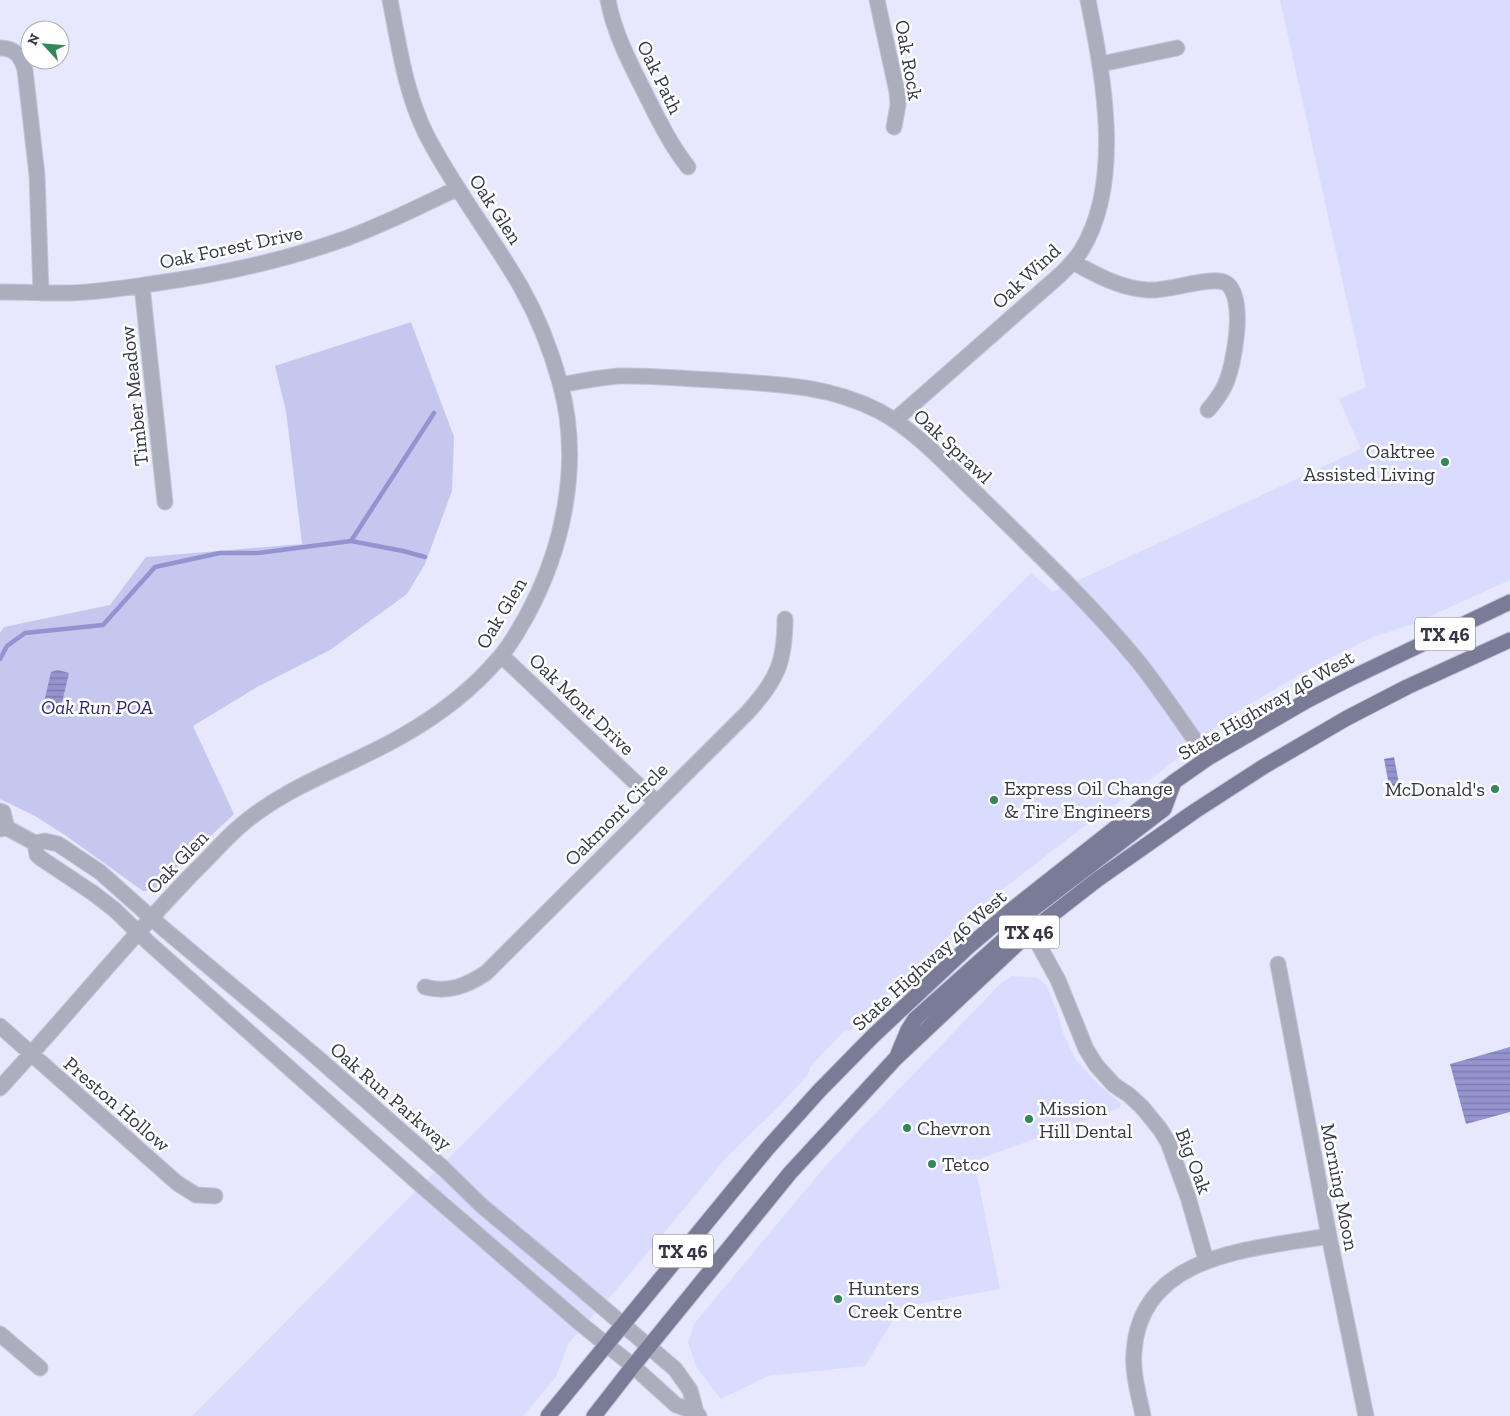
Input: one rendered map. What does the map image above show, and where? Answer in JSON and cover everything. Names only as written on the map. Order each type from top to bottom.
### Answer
[{"type":"main road","name":"State Highway 46 West","points":[[548,1416],[767,1149],[819,1091],[920,990],[1014,908],[1174,781],[1208,758],[1308,700],[1510,602]]},
{"type":"main road","name":"TX 46","points":[[594,1416],[790,1173],[896,1058],[1031,931],[1098,879],[1202,806],[1263,767],[1347,718],[1407,687],[1510,640]]},
{"type":"main road","points":[[1031,931],[1025,919],[1029,912],[1164,809],[1174,781]]},
{"type":"main road","points":[[896,1058],[914,1019],[1009,934],[1014,922],[1014,908]]},
{"type":"street","name":"Oak Glen","points":[[0,1088],[151,917],[239,827],[267,805],[304,784],[400,737],[458,699],[502,656],[529,612],[545,577],[564,515],[569,476],[568,414],[561,385],[545,338],[523,290],[437,154],[417,115],[404,70],[390,0]]},
{"type":"street","name":"Oak Path","points":[[608,0],[616,30],[633,69],[669,141],[688,167]]},
{"type":"street","name":"Oak Rock","points":[[877,0],[897,92],[898,105],[894,127]]},
{"type":"street","name":"Oak Wind","points":[[895,420],[1074,262],[1089,236],[1097,217],[1104,184],[1106,143],[1101,64],[1088,0]]},
{"type":"street","points":[[0,48],[13,50],[18,54],[25,70],[37,175],[41,293]]},
{"type":"street","points":[[1101,64],[1177,48]]},
{"type":"street","name":"Oak Forest Drive","points":[[0,292],[91,292],[189,279],[238,270],[305,252],[347,238],[382,224],[458,188]]},
{"type":"street","points":[[1074,262],[1108,280],[1128,287],[1164,290],[1211,280],[1226,284],[1230,288],[1235,303],[1237,340],[1225,386],[1208,410]]},
{"type":"street","name":"Timber Meadow","points":[[142,286],[165,502]]},
{"type":"street","name":"Oak Sprawl","points":[[561,385],[622,376],[800,386],[833,393],[877,410],[895,420],[924,444],[1043,558],[1104,622],[1138,662],[1208,758]]},
{"type":"street","name":"Oakmont Circle","points":[[425,987],[443,990],[454,988],[486,973],[761,698],[780,664],[785,645],[785,619]]},
{"type":"street","name":"Oak Mont Drive","points":[[502,656],[656,802]]},
{"type":"street","name":"Oak Run Parkway","points":[[0,811],[3,812],[4,828],[35,844],[45,841],[58,844],[100,872],[312,1053],[482,1206],[674,1369],[690,1390],[697,1414]]},
{"type":"street","name":"Oak Run Parkway","points":[[35,844],[37,854],[42,859],[93,893],[424,1188],[581,1324],[633,1366],[676,1406],[697,1414]]},
{"type":"street","name":"Big Oak","points":[[1031,931],[1058,980],[1086,1049],[1096,1065],[1114,1085],[1142,1106],[1168,1142],[1188,1197],[1206,1260]]},
{"type":"street","name":"Morning Moon","points":[[1278,964],[1329,1236],[1366,1416]]},
{"type":"street","name":"Preston Hollow","points":[[0,1026],[176,1183],[196,1195],[215,1196]]},
{"type":"street","points":[[1143,1416],[1134,1374],[1136,1333],[1150,1302],[1172,1278],[1206,1260],[1329,1236]]},
{"type":"street","points":[[0,1334],[40,1368]]},
{"type":"shaded area","points":[[1280,0],[1510,0],[1510,580],[1413,624],[1373,637],[1316,665],[1228,717],[1159,773],[1069,838],[985,903],[896,984],[851,1030],[845,1030],[810,1067],[808,1075],[725,1159],[625,1280],[568,1344],[556,1377],[523,1416],[192,1416],[1031,573],[1053,592],[1361,449],[1339,399],[1366,387]]},
{"type":"shaded area","points":[[58,670],[69,673],[60,711],[43,707],[51,672]]},
{"type":"shaded area","points":[[1394,757],[1401,794],[1391,796],[1384,759]]},
{"type":"shaded area","points":[[1011,976],[1038,978],[1046,985],[1058,1014],[1063,1033],[1076,1060],[1099,1085],[1122,1104],[1119,1108],[974,1161],[1000,1289],[901,1307],[865,1366],[768,1376],[721,1399],[697,1368],[688,1343],[694,1324],[828,1163],[1000,984]]},
{"type":"shaded area","points":[[1510,1047],[1510,1112],[1466,1124],[1450,1064]]},
{"type":"green space","name":"Oak Run POA","points":[[411,322],[454,437],[452,491],[425,564],[407,594],[330,650],[259,686],[193,726],[234,814],[157,887],[149,891],[143,891],[65,835],[35,816],[0,799],[0,633],[4,627],[110,605],[146,557],[302,544],[286,411],[275,366]]},
{"type":"waterway","points":[[351,541],[434,413]]},
{"type":"waterway","points":[[0,659],[7,646],[25,633],[103,625],[155,567],[220,553],[258,553],[351,541],[425,557]]},
{"type":"place","name":"Oaktree Assisted Living","points":[[1445,462]]},
{"type":"place","name":"McDonald's","points":[[1495,789]]},
{"type":"place","name":"Express Oil Change & Tire Engineers","points":[[994,800]]},
{"type":"place","name":"Mission Hill Dental","points":[[1029,1119]]},
{"type":"place","name":"Chevron","points":[[907,1128]]},
{"type":"place","name":"Tetco","points":[[932,1164]]},
{"type":"place","name":"Hunters Creek Centre","points":[[838,1299]]}]
